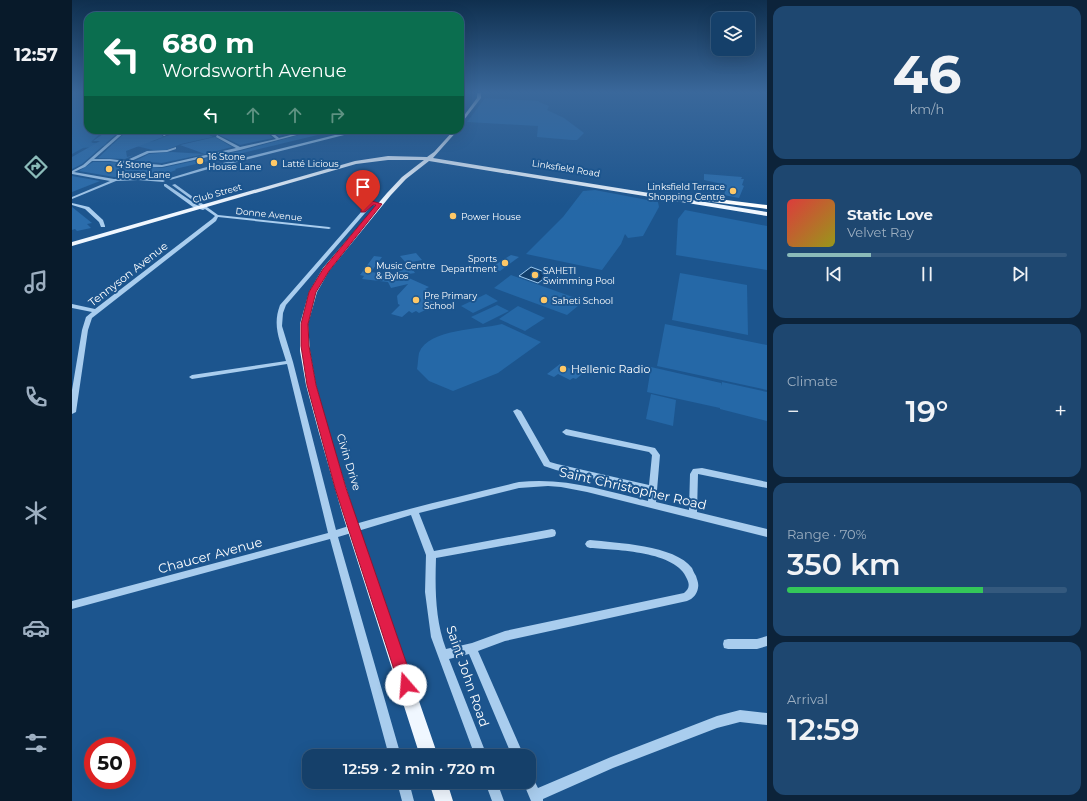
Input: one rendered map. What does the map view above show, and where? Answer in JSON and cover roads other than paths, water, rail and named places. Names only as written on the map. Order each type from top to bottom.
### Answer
[{"type":"highway","points":[[705,199],[767,208]]},
{"type":"main road","points":[[430,155],[448,134]]},
{"type":"main road","points":[[430,155],[452,134]]},
{"type":"main road","points":[[430,155],[445,156],[454,159]]},
{"type":"main road","name":"Linksfield Road","points":[[430,155],[443,161],[767,214]]},
{"type":"main road","name":"Linksfield Road","points":[[364,160],[430,155],[705,199]]},
{"type":"main road","name":"Civin Drive","points":[[389,194],[388,192],[399,180],[430,155]]},
{"type":"main road","name":"Civin Drive","points":[[427,749],[353,528],[324,433],[311,385],[305,346],[304,324],[313,292],[320,279],[380,204],[404,178],[430,155]]},
{"type":"main road","points":[[406,156],[414,160],[416,165]]},
{"type":"main road","name":"Club Street","points":[[72,240],[202,207],[304,175],[364,160]]},
{"type":"main road","name":"Club Street","points":[[72,244],[364,160]]},
{"type":"main road","points":[[304,175],[310,170]]},
{"type":"main road","points":[[532,171],[550,172]]},
{"type":"main road","points":[[440,789],[444,801]]},
{"type":"street","points":[[72,173],[92,160],[121,134]]},
{"type":"street","points":[[272,134],[277,138]]},
{"type":"street","points":[[92,160],[154,166],[240,148],[296,134]]},
{"type":"street","points":[[163,184],[169,179],[204,169],[343,134]]},
{"type":"street","points":[[217,136],[240,148]]},
{"type":"street","points":[[124,162],[148,152],[167,151],[175,148]]},
{"type":"street","points":[[150,169],[154,166]]},
{"type":"street","points":[[72,173],[115,180],[163,184],[178,183],[186,174]]},
{"type":"street","points":[[169,179],[178,183],[202,207]]},
{"type":"street","points":[[72,198],[115,180]]},
{"type":"street","points":[[125,181],[150,180],[163,184],[216,216]]},
{"type":"street","points":[[146,183],[150,180]]},
{"type":"street","points":[[72,204],[86,207],[102,221],[103,226]]},
{"type":"street","points":[[380,204],[370,204],[283,305],[280,313],[279,326],[290,362],[333,535],[393,749]]},
{"type":"street","name":"Donne Avenue","points":[[216,216],[329,228]]},
{"type":"street","name":"Tennyson Avenue","points":[[72,412],[87,321],[96,310],[214,220],[216,216]]},
{"type":"street","points":[[72,306],[96,310]]},
{"type":"street","points":[[192,378],[290,362]]},
{"type":"street","points":[[517,411],[547,464],[653,488]]},
{"type":"street","points":[[566,432],[652,450],[656,455],[652,504]]},
{"type":"street","points":[[693,514],[694,474],[696,471],[767,485]]},
{"type":"street","name":"Saint Christopher Road","points":[[353,528],[520,485],[537,483],[561,484],[652,504],[767,533]]},
{"type":"street","name":"Saint John Road","points":[[414,512],[431,555],[430,602],[436,637],[478,749]]},
{"type":"street","name":"Chaucer Avenue","points":[[72,605],[333,535],[353,528]]},
{"type":"street","points":[[431,555],[552,533]]},
{"type":"street","points":[[443,655],[472,648],[505,636],[687,597],[692,594],[693,580],[690,571],[679,561],[656,553],[590,544]]},
{"type":"street","points":[[728,644],[757,644],[767,641]]},
{"type":"street","points":[[472,648],[515,749]]},
{"type":"street","points":[[536,798],[611,763],[717,722],[740,716],[767,719]]},
{"type":"street","points":[[405,789],[408,801]]},
{"type":"street","points":[[494,789],[498,801]]},
{"type":"place","name":"16 Stone House Lane","points":[[200,161]]},
{"type":"place","name":"Latté Licious","points":[[274,163]]},
{"type":"place","name":"4 Stone House Lane","points":[[109,169]]},
{"type":"place","name":"Linksfield Terrace Shopping Centre","points":[[733,191]]},
{"type":"place","name":"Power House","points":[[453,216]]},
{"type":"place","name":"Sports Department","points":[[505,263]]},
{"type":"place","name":"Music Centre & Bylos","points":[[368,270]]},
{"type":"place","name":"SAHETI Swimming Pool","points":[[535,275]]},
{"type":"place","name":"Pre Primary School","points":[[416,300]]},
{"type":"place","name":"Saheti School","points":[[544,300]]},
{"type":"place","name":"Hellenic Radio","points":[[563,369]]}]
